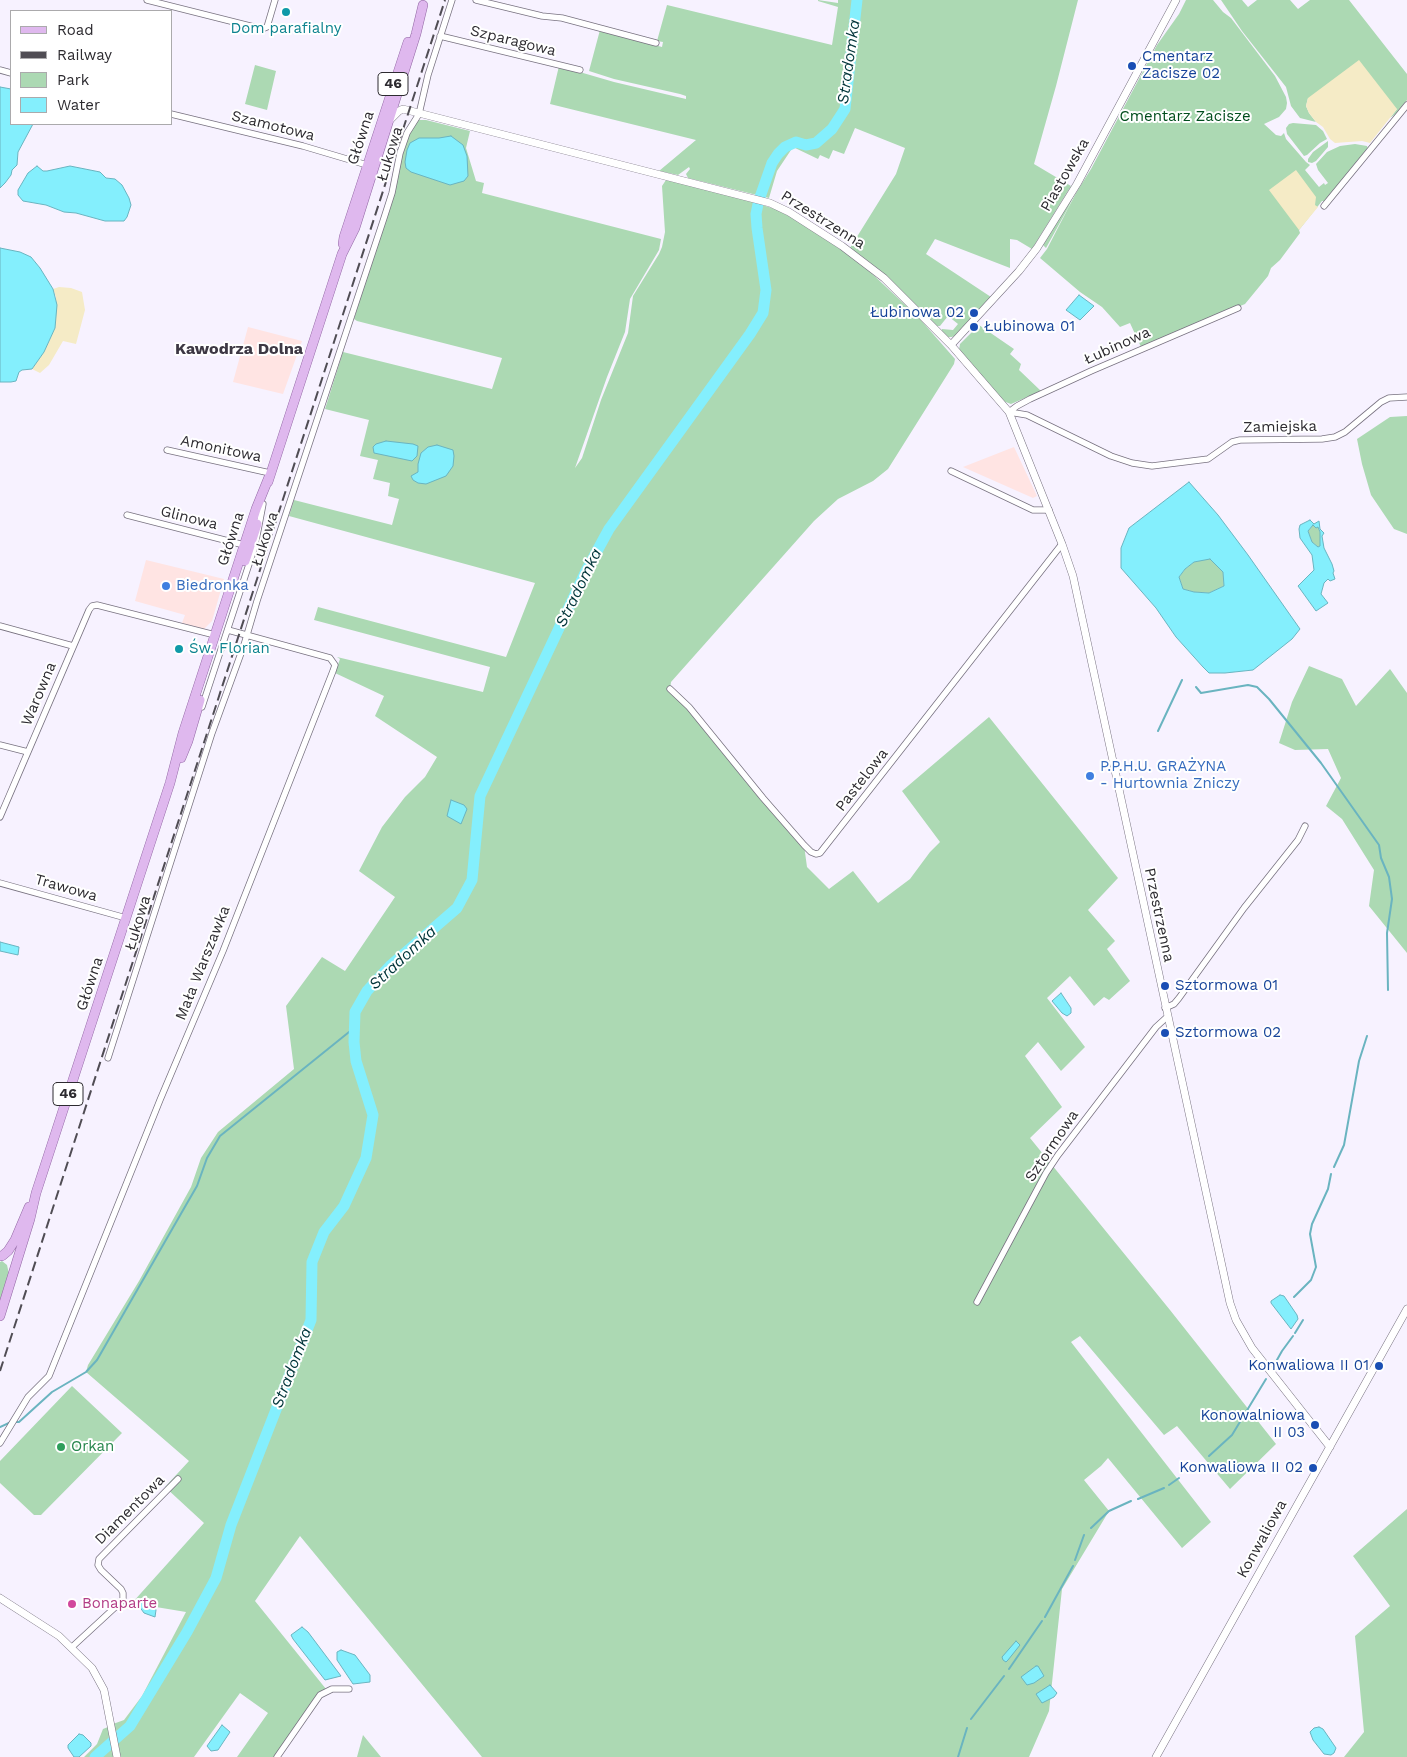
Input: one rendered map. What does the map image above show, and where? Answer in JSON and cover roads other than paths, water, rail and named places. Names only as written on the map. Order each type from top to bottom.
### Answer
[{"type":"main road","name":"Główna","points":[[13,1272],[30,1219],[36,1193],[170,783],[183,733],[342,254],[354,228],[416,34],[424,2]]},
{"type":"main road","name":"Główna","points":[[342,254],[344,237],[404,51],[424,2]]},
{"type":"main road","name":"Główna","points":[[170,783],[188,742],[264,504],[270,475]]},
{"type":"main road","name":"Główna","points":[[1,1257],[8,1251],[15,1240],[36,1193]]},
{"type":"main road","name":"46","points":[[0,1316],[13,1272],[9,1262],[1,1257]]},
{"type":"street","points":[[147,0],[262,29],[267,27],[275,0]]},
{"type":"street","points":[[419,114],[428,75],[452,0]]},
{"type":"street","name":"Szparagowa","points":[[476,0],[542,16],[562,18],[656,43]]},
{"type":"street","name":"Piastowska","points":[[951,345],[1020,271],[1037,248],[1077,184],[1176,0]]},
{"type":"street","name":"Szparagowa","points":[[440,36],[580,70]]},
{"type":"street","points":[[388,123],[395,113],[403,109],[398,90]]},
{"type":"street","points":[[1324,206],[1407,105]]},
{"type":"street","name":"Przestrzenna","points":[[403,109],[770,203],[808,223],[858,257],[884,278],[951,345],[1009,412],[1049,510],[1073,576],[1230,1303],[1236,1320],[1252,1348],[1330,1447]]},
{"type":"street","name":"Szamotowa","points":[[172,114],[303,146],[367,165]]},
{"type":"street","name":"Łukowa","points":[[108,1058],[212,733],[247,636],[256,601],[384,218],[392,193],[400,153],[407,133],[419,114]]},
{"type":"street","name":"Łubinowa","points":[[1009,412],[1023,402],[1238,308]]},
{"type":"street","name":"Zamiejska","points":[[1009,412],[1028,415],[1111,456],[1132,464],[1152,466],[1208,459],[1232,442],[1240,440],[1322,439],[1335,437],[1389,398],[1407,397]]},
{"type":"street","name":"Amonitowa","points":[[167,450],[270,475]]},
{"type":"street","points":[[951,471],[1033,510],[1049,510]]},
{"type":"street","name":"Główna","points":[[188,742],[212,681],[255,546],[264,504]]},
{"type":"street","name":"Glinowa","points":[[127,515],[244,545]]},
{"type":"street","name":"Pastelowa","points":[[670,688],[689,707],[804,845],[811,852],[820,854],[1062,544]]},
{"type":"street","name":"Warowna","points":[[0,817],[92,606],[97,605],[215,635]]},
{"type":"street","points":[[0,626],[74,646]]},
{"type":"street","name":"Mała Warszawka","points":[[0,1443],[28,1397],[49,1376],[222,951],[333,671],[334,665],[330,658],[228,630]]},
{"type":"street","points":[[0,745],[28,752]]},
{"type":"street","points":[[1165,1008],[1174,1004],[1179,998],[1244,908],[1298,840],[1305,826]]},
{"type":"street","name":"Trawowa","points":[[0,883],[126,918]]},
{"type":"street","name":"Sztormowa","points":[[977,1302],[1046,1172],[1156,1027],[1168,1017]]},
{"type":"street","name":"Konwaliowa","points":[[1156,1757],[1407,1309]]},
{"type":"street","name":"Diamentowa","points":[[72,1647],[116,1608],[122,1600],[123,1593],[121,1589],[101,1570],[98,1565],[99,1559],[178,1479]]},
{"type":"street","points":[[0,1598],[59,1636],[92,1668],[104,1690],[116,1753]]},
{"type":"street","points":[[276,1757],[320,1695],[332,1689],[349,1689]]},
{"type":"water","points":[[854,0],[860,0],[857,27],[852,26]]},
{"type":"water","points":[[0,87],[10,89],[10,125],[32,125],[18,152],[17,165],[0,188]]},
{"type":"water","points":[[451,136],[463,145],[467,156],[468,176],[464,181],[450,185],[411,172],[406,168],[405,162],[410,143],[419,138]]},
{"type":"water","points":[[37,166],[43,171],[47,171],[70,166],[100,172],[106,178],[115,179],[122,185],[129,198],[131,205],[127,217],[124,221],[105,221],[76,213],[64,212],[46,205],[23,201],[18,195],[18,190],[28,173]]},
{"type":"water","points":[[0,248],[20,252],[31,257],[53,289],[57,305],[55,328],[44,352],[32,369],[22,370],[19,372],[16,381],[11,382],[0,382]]},
{"type":"water","points":[[1079,295],[1094,306],[1080,320],[1066,310]]},
{"type":"water","points":[[386,441],[418,446],[417,456],[412,461],[374,453],[373,447],[376,444]]},
{"type":"water","points":[[437,445],[453,450],[453,466],[446,476],[426,484],[418,483],[411,476],[418,472],[421,453],[428,447]]},
{"type":"water","points":[[1189,482],[1218,515],[1300,629],[1292,639],[1253,670],[1209,673],[1176,637],[1156,608],[1121,568],[1121,548],[1129,528]],"holes":[[[1210,559],[1223,572],[1224,586],[1209,593],[1183,589],[1179,577],[1194,562]]]},
{"type":"water","points":[[1310,520],[1314,524],[1319,521],[1320,529],[1324,533],[1322,536],[1324,548],[1334,571],[1335,579],[1330,581],[1328,579],[1324,583],[1321,594],[1328,603],[1316,611],[1298,586],[1314,570],[1312,555],[1300,538],[1300,525]],"holes":[[[1313,525],[1316,528],[1318,527],[1320,532],[1320,546],[1318,547],[1312,542],[1308,531]]]},
{"type":"water","points":[[451,800],[464,805],[467,809],[461,824],[447,816]]},
{"type":"water","points":[[0,942],[19,947],[18,955],[0,951]]},
{"type":"water","points":[[1061,993],[1071,1008],[1071,1013],[1067,1016],[1052,1001]]},
{"type":"water","points":[[1280,1295],[1284,1296],[1297,1315],[1298,1319],[1291,1329],[1271,1303]]},
{"type":"water","points":[[140,1599],[154,1606],[156,1610],[155,1617],[144,1613],[139,1606],[138,1601]]},
{"type":"water","points":[[302,1627],[308,1632],[341,1676],[325,1680],[291,1635]]},
{"type":"water","points":[[1016,1641],[1020,1645],[1006,1662],[1002,1657]]},
{"type":"water","points":[[341,1650],[355,1655],[370,1675],[370,1682],[353,1684],[337,1660],[337,1652]]},
{"type":"water","points":[[1038,1666],[1044,1676],[1034,1683],[1027,1685],[1021,1677]]},
{"type":"water","points":[[1050,1685],[1057,1693],[1054,1697],[1042,1703],[1036,1694]]},
{"type":"water","points":[[222,1725],[230,1732],[218,1750],[211,1751],[207,1746]]},
{"type":"water","points":[[1319,1727],[1323,1729],[1336,1748],[1331,1755],[1324,1754],[1313,1740],[1310,1732],[1314,1728]]},
{"type":"water","points":[[79,1734],[83,1735],[91,1743],[91,1746],[79,1757],[74,1757],[68,1745]]},
{"type":"waterway","name":"Stradomka","points":[[759,200],[772,163],[778,154],[785,147],[796,142],[806,145],[816,143],[832,129],[845,109],[857,0]]},
{"type":"waterway","name":"Stradomka","points":[[95,1757],[130,1726],[187,1632],[216,1578],[231,1525],[311,1320],[312,1262],[324,1232],[344,1206],[366,1158],[373,1115],[356,1061],[354,1042],[355,1012],[367,991],[390,966],[457,908],[472,880],[480,796],[585,573],[609,529],[750,334],[763,313],[766,290],[757,228],[756,214],[758,204]]},
{"type":"waterway","points":[[1158,731],[1182,680]]},
{"type":"waterway","points":[[1196,687],[1201,693],[1248,685],[1257,687],[1321,763],[1379,845],[1381,858],[1389,877],[1392,899],[1387,933],[1388,990]]},
{"type":"waterway","points":[[16,1422],[19,1422],[52,1392],[86,1372],[97,1360],[197,1186],[207,1158],[220,1136],[354,1028]]},
{"type":"waterway","points":[[1334,1167],[1344,1145],[1359,1061],[1367,1036]]},
{"type":"waterway","points":[[1294,1297],[1311,1280],[1316,1267],[1310,1234],[1312,1224],[1328,1189],[1331,1174]]},
{"type":"waterway","points":[[1295,1333],[1303,1320]]},
{"type":"waterway","points":[[1273,1367],[1293,1336]]},
{"type":"waterway","points":[[1209,1456],[1232,1435],[1266,1379]]},
{"type":"waterway","points":[[0,1427],[11,1422]]},
{"type":"waterway","points":[[1169,1485],[1179,1478]]},
{"type":"waterway","points":[[1138,1499],[1164,1488]]},
{"type":"waterway","points":[[1091,1528],[1109,1511],[1131,1501]]},
{"type":"waterway","points":[[1075,1560],[1084,1535]]},
{"type":"waterway","points":[[1045,1617],[1073,1566]]},
{"type":"waterway","points":[[1009,1669],[1042,1621]]},
{"type":"waterway","points":[[971,1719],[1004,1676]]},
{"type":"waterway","points":[[958,1757],[967,1728]]},
{"type":"railway","points":[[0,1371],[445,0]]},
{"type":"place","name":"Dom parafialny","points":[[286,12]]},
{"type":"place","name":"Cmentarz Zacisze 02","points":[[1132,66]]},
{"type":"place","name":"Łubinowa 02","points":[[974,313]]},
{"type":"place","name":"Łubinowa 01","points":[[974,327]]},
{"type":"place","name":"Biedronka","points":[[166,586]]},
{"type":"place","name":"Św. Florian","points":[[179,649]]},
{"type":"place","name":"P.P.H.U. GRAŻYNA - Hurtownia Zniczy","points":[[1090,776]]},
{"type":"place","name":"Sztormowa 01","points":[[1165,986]]},
{"type":"place","name":"Sztormowa 02","points":[[1165,1033]]},
{"type":"place","name":"Konwaliowa II 01","points":[[1379,1366]]},
{"type":"place","name":"Konowalniowa II 03","points":[[1315,1425]]},
{"type":"place","name":"Orkan","points":[[61,1447]]},
{"type":"place","name":"Konwaliowa II 02","points":[[1313,1468]]},
{"type":"place","name":"Bonaparte","points":[[72,1604]]},
{"type":"district","name":"Kawodrza Dolna","points":[[239,349]]},
{"type":"park label","name":"Cmentarz Zacisze","points":[[1185,117]]}]
